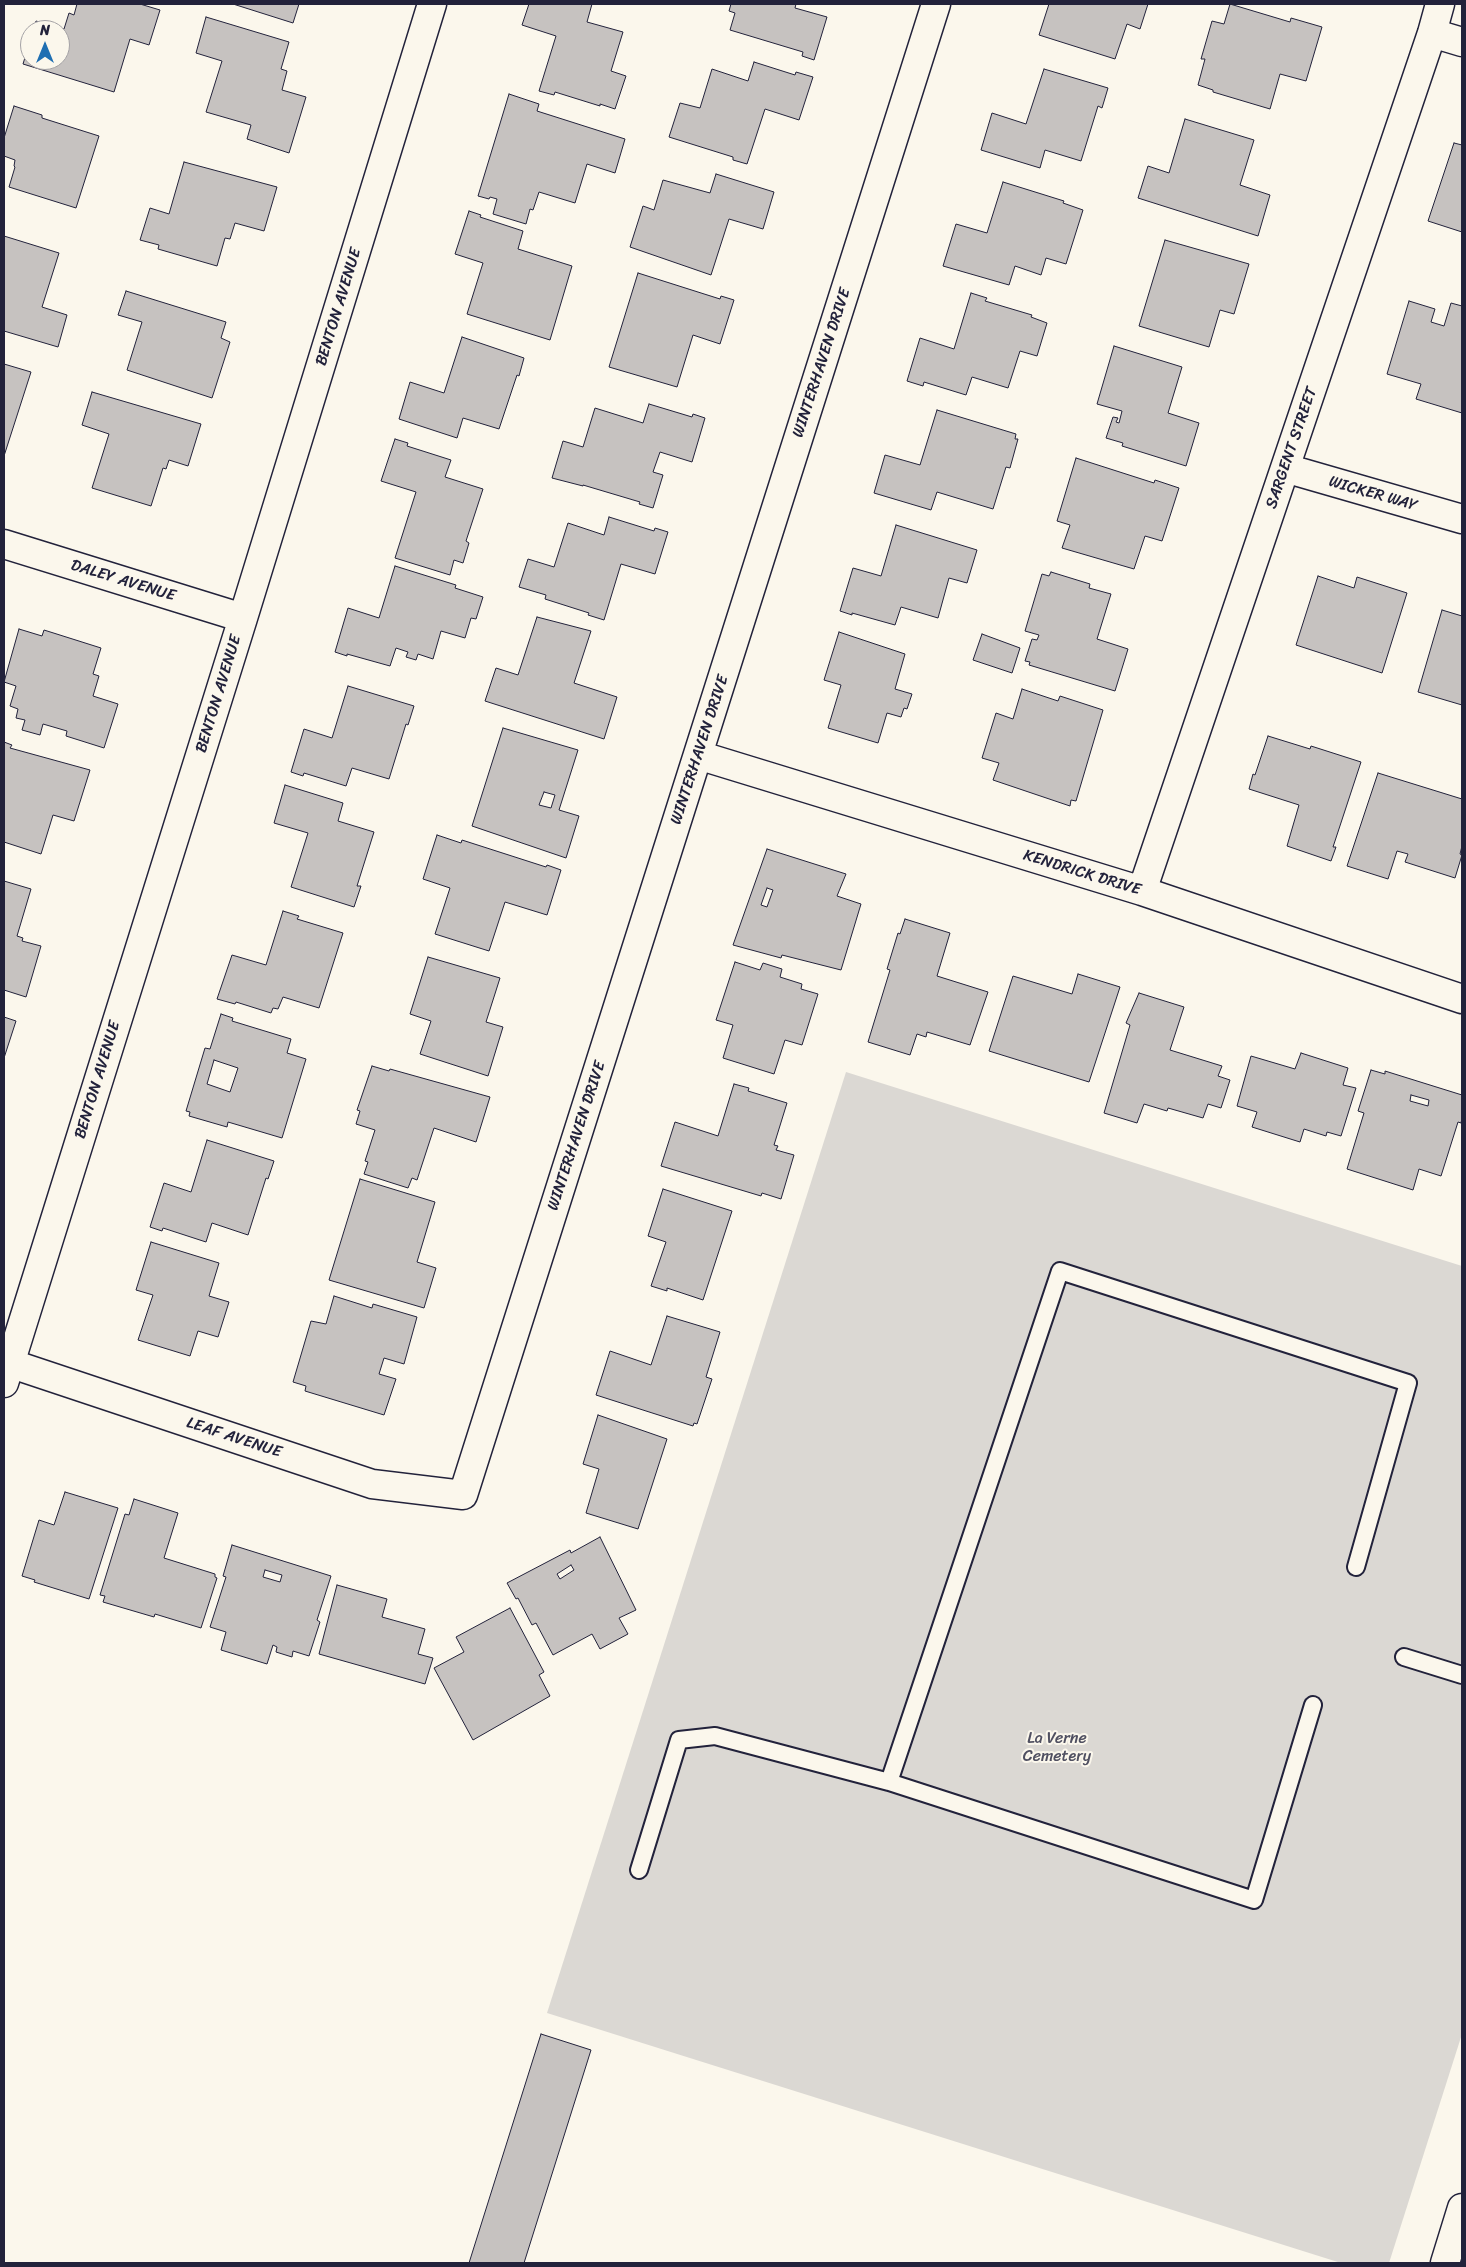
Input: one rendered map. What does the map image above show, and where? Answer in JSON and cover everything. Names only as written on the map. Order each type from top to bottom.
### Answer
[{"type":"street","name":"BENTON AVENUE","points":[[7,1373],[243,618],[432,4]]},
{"type":"street","name":"WINTERHAVEN DRIVE","points":[[464,1495],[936,4]]},
{"type":"street","name":"SARGENT STREET","points":[[1142,891],[1432,33],[1440,4]]},
{"type":"street","points":[[1432,33],[1462,42]]},
{"type":"street","name":"WICKER WAY","points":[[1285,468],[1462,519]]},
{"type":"street","name":"DALEY AVENUE","points":[[4,544],[243,618]]},
{"type":"street","name":"KENDRICK DRIVE","points":[[698,755],[1142,891],[1462,1000]]},
{"type":"street","name":"LEAF AVENUE","points":[[7,1373],[372,1484],[464,1495]]},
{"type":"street","points":[[1452,2257],[1462,2208]]},
{"type":"lane","points":[[889,1782],[1060,1271],[1408,1383],[1356,1567]]},
{"type":"lane","points":[[1404,1657],[1462,1675]]},
{"type":"lane","points":[[638,1870],[679,1740],[715,1736],[889,1782],[1254,1900],[1313,1705]]},
{"type":"green space","name":"La Verne Cemetery","points":[[846,1072],[1462,1266],[1462,2034],[1389,2263],[1341,2263],[547,2013]]},
{"type":"building","points":[[77,4],[140,4],[160,10],[149,45],[130,39],[114,92],[42,70],[70,70],[70,20],[67,20],[69,13],[74,15]]},
{"type":"building","points":[[233,4],[299,4],[293,23]]},
{"type":"building","points":[[529,4],[592,4],[587,22],[623,32],[611,71],[626,76],[615,109],[555,92],[554,95],[539,91],[556,36],[522,25]]},
{"type":"building","points":[[731,4],[796,4],[795,8],[827,17],[814,60],[802,56],[803,52],[730,30],[735,13],[729,11]]},
{"type":"building","points":[[1049,4],[1148,4],[1140,29],[1127,24],[1115,59],[1039,35]]},
{"type":"building","points":[[1230,4],[1290,22],[1291,18],[1322,27],[1306,81],[1280,74],[1270,109],[1213,92],[1213,90],[1198,85],[1205,59],[1201,59],[1212,21],[1224,24]]},
{"type":"building","points":[[206,17],[289,42],[281,69],[287,71],[282,90],[306,97],[289,153],[247,139],[251,125],[206,112],[222,61],[196,53]]},
{"type":"building","points":[[754,62],[795,75],[796,72],[813,77],[799,120],[765,109],[747,164],[733,160],[733,157],[669,137],[680,103],[700,108],[712,69],[748,81]]},
{"type":"building","points":[[1044,69],[1108,88],[1102,108],[1098,106],[1081,161],[1045,150],[1040,168],[981,150],[992,113],[1026,124]]},
{"type":"building","points":[[509,94],[539,104],[537,111],[625,139],[615,173],[587,164],[575,203],[539,192],[533,210],[530,209],[526,224],[493,214],[497,199],[478,196]]},
{"type":"building","points":[[14,106],[42,115],[42,118],[99,136],[76,208],[9,187],[15,167],[15,160],[4,156],[4,138]]},
{"type":"building","points":[[1185,119],[1254,140],[1240,185],[1270,195],[1258,236],[1138,198],[1148,166],[1169,173]]},
{"type":"building","points":[[1454,143],[1462,145],[1462,232],[1428,221]]},
{"type":"building","points":[[184,162],[277,187],[264,231],[235,223],[230,239],[225,238],[217,266],[158,249],[159,245],[140,240],[150,208],[169,214]]},
{"type":"building","points":[[716,174],[774,192],[763,229],[729,219],[711,275],[630,247],[643,206],[654,210],[663,180],[710,193]]},
{"type":"building","points":[[1003,182],[1064,201],[1063,203],[1083,210],[1066,264],[1046,258],[1041,275],[1015,266],[1009,285],[943,266],[956,224],[987,233]]},
{"type":"building","points":[[469,211],[481,215],[480,217],[523,231],[518,249],[572,266],[550,340],[467,314],[483,263],[455,254]]},
{"type":"building","points":[[4,236],[59,253],[42,307],[67,315],[58,347],[4,331]]},
{"type":"building","points":[[1165,240],[1249,264],[1234,314],[1220,310],[1209,347],[1139,326]]},
{"type":"building","points":[[638,273],[720,299],[721,296],[734,300],[720,344],[693,335],[677,387],[609,367]]},
{"type":"building","points":[[126,291],[226,322],[221,338],[230,342],[212,398],[127,370],[142,322],[118,315]]},
{"type":"building","points":[[971,293],[987,298],[985,301],[1032,315],[1031,317],[1047,323],[1037,356],[1020,351],[1008,388],[972,377],[966,395],[924,382],[923,386],[907,381],[920,338],[954,349]]},
{"type":"building","points":[[1409,301],[1435,309],[1431,322],[1444,326],[1451,303],[1462,306],[1462,413],[1416,399],[1421,384],[1387,374]]},
{"type":"building","points":[[462,337],[524,358],[499,429],[463,418],[457,438],[399,419],[410,382],[444,393]]},
{"type":"building","points":[[1114,346],[1182,367],[1168,413],[1199,423],[1186,466],[1122,446],[1123,443],[1106,438],[1113,417],[1118,418],[1116,422],[1119,423],[1122,411],[1097,404]]},
{"type":"building","points":[[4,364],[31,372],[4,456]]},
{"type":"building","points":[[92,392],[201,424],[188,466],[169,460],[166,469],[163,468],[151,506],[92,488],[109,434],[82,425]]},
{"type":"building","points":[[649,404],[692,417],[693,414],[705,418],[692,462],[660,452],[653,472],[663,475],[653,508],[639,504],[640,502],[583,485],[552,478],[563,441],[583,447],[595,408],[643,423]]},
{"type":"building","points":[[937,410],[1016,434],[1015,439],[1018,439],[1010,468],[1006,467],[993,509],[937,492],[931,510],[874,493],[885,455],[920,465]]},
{"type":"building","points":[[395,439],[408,443],[407,446],[451,460],[445,477],[483,489],[466,541],[469,543],[463,563],[454,560],[450,575],[395,558],[416,492],[381,481]]},
{"type":"building","points":[[1076,458],[1154,483],[1155,480],[1179,488],[1162,541],[1145,536],[1134,569],[1062,548],[1070,525],[1057,521]]},
{"type":"building","points":[[609,517],[654,531],[655,528],[668,532],[655,574],[621,564],[604,620],[588,615],[589,613],[545,599],[546,595],[519,587],[528,559],[554,567],[568,523],[604,535]]},
{"type":"building","points":[[896,525],[977,550],[967,583],[949,578],[938,618],[901,607],[895,625],[840,611],[853,568],[881,576]]},
{"type":"building","points":[[395,566],[456,585],[455,588],[483,597],[476,619],[471,618],[465,638],[441,631],[433,659],[418,654],[416,660],[406,657],[408,652],[396,648],[390,666],[335,652],[348,608],[379,618]]},
{"type":"building","points":[[1051,572],[1090,584],[1089,588],[1111,594],[1097,639],[1128,649],[1115,691],[1029,665],[1030,662],[1025,661],[1032,639],[1037,640],[1039,635],[1025,631],[1042,574],[1049,576]]},
{"type":"building","points":[[1318,576],[1354,588],[1357,577],[1407,593],[1382,673],[1296,645]]},
{"type":"building","points":[[1442,610],[1462,616],[1462,705],[1418,692]]},
{"type":"building","points":[[537,617],[591,631],[574,683],[617,697],[604,739],[485,701],[496,668],[518,675]]},
{"type":"building","points":[[19,629],[42,636],[44,630],[101,648],[93,674],[99,676],[93,696],[118,704],[104,748],[66,736],[67,731],[43,724],[40,735],[22,730],[25,720],[16,718],[18,709],[10,706],[16,686],[4,682]]},
{"type":"building","points":[[839,632],[905,654],[895,689],[912,694],[907,709],[904,708],[901,717],[887,713],[878,743],[828,728],[841,685],[824,680]]},
{"type":"building","points":[[982,634],[1020,648],[1012,673],[973,660]]},
{"type":"building","points":[[348,686],[414,706],[408,725],[406,724],[389,779],[352,768],[346,786],[304,773],[303,776],[291,772],[304,729],[332,738]]},
{"type":"building","points":[[1022,689],[1058,701],[1060,696],[1103,710],[1076,801],[1071,800],[1070,806],[993,780],[999,763],[982,758],[996,713],[1013,719]]},
{"type":"building","points":[[503,728],[578,750],[559,810],[579,816],[566,858],[472,826]],"holes":[[[544,792],[555,795],[551,808],[539,805]]]},
{"type":"building","points":[[1268,736],[1310,749],[1311,746],[1361,762],[1333,847],[1336,847],[1331,861],[1287,846],[1299,805],[1249,789]]},
{"type":"building","points":[[4,742],[12,745],[10,748],[90,770],[74,821],[53,815],[41,854],[4,842]]},
{"type":"building","points":[[1378,773],[1462,799],[1462,846],[1460,854],[1462,855],[1455,878],[1405,862],[1408,854],[1397,851],[1388,879],[1347,866]]},
{"type":"building","points":[[285,785],[343,803],[338,821],[374,832],[357,886],[361,886],[354,907],[291,887],[308,833],[274,823]]},
{"type":"building","points":[[437,835],[461,843],[462,840],[561,870],[547,915],[505,902],[489,951],[435,934],[450,888],[423,879]]},
{"type":"building","points":[[767,849],[846,874],[837,896],[861,904],[841,970],[782,955],[781,958],[733,945]],"holes":[[[767,888],[773,890],[767,907],[761,905]]]},
{"type":"building","points":[[4,881],[31,889],[17,936],[23,938],[22,941],[41,946],[26,997],[4,990]]},
{"type":"building","points":[[283,911],[299,916],[297,919],[343,933],[319,1008],[283,997],[278,1009],[273,1008],[271,1013],[236,1002],[235,1004],[217,999],[232,955],[266,965]]},
{"type":"building","points":[[905,919],[950,933],[937,976],[988,992],[970,1045],[927,1032],[926,1037],[917,1034],[910,1055],[868,1042],[890,970],[887,969],[898,933],[900,934]]},
{"type":"building","points":[[428,957],[500,978],[486,1022],[503,1027],[488,1076],[420,1054],[431,1021],[410,1014]]},
{"type":"building","points":[[735,962],[760,970],[763,963],[782,969],[780,977],[802,984],[801,989],[818,994],[802,1045],[785,1040],[774,1074],[723,1058],[733,1025],[716,1020]]},
{"type":"building","points":[[1078,974],[1120,987],[1089,1082],[989,1051],[1013,976],[1072,994]]},
{"type":"building","points":[[1139,993],[1184,1007],[1170,1050],[1222,1066],[1218,1076],[1230,1080],[1221,1108],[1208,1104],[1203,1118],[1168,1108],[1167,1111],[1144,1104],[1137,1123],[1104,1113],[1130,1025],[1126,1023]]},
{"type":"building","points":[[221,1014],[233,1018],[232,1021],[291,1039],[287,1053],[306,1059],[282,1138],[228,1122],[227,1127],[189,1116],[190,1112],[186,1111],[205,1048],[210,1049]],"holes":[[[214,1060],[238,1068],[230,1092],[207,1084]]]},
{"type":"building","points":[[4,1017],[16,1021],[4,1058]]},
{"type":"building","points":[[1301,1053],[1348,1068],[1343,1085],[1356,1088],[1341,1136],[1327,1132],[1326,1136],[1304,1129],[1300,1142],[1252,1127],[1257,1112],[1237,1106],[1251,1056],[1295,1069]]},
{"type":"building","points":[[372,1066],[389,1071],[390,1069],[490,1097],[476,1142],[434,1128],[417,1180],[412,1178],[408,1188],[364,1174],[368,1162],[365,1161],[375,1130],[356,1124],[360,1111],[357,1110]]},
{"type":"building","points":[[1371,1070],[1385,1074],[1385,1071],[1462,1095],[1461,1123],[1458,1122],[1441,1176],[1419,1169],[1413,1190],[1347,1169],[1364,1113],[1358,1111]],"holes":[[[1411,1095],[1429,1100],[1428,1106],[1410,1101]]]},
{"type":"building","points":[[734,1084],[749,1088],[748,1091],[787,1103],[774,1145],[778,1146],[776,1150],[794,1155],[781,1199],[762,1193],[761,1196],[661,1166],[675,1122],[718,1136]]},
{"type":"building","points":[[207,1140],[274,1161],[268,1179],[266,1178],[248,1235],[212,1223],[206,1242],[163,1228],[162,1231],[150,1227],[164,1183],[191,1192]]},
{"type":"building","points":[[360,1179],[435,1202],[417,1262],[436,1268],[424,1308],[329,1280]]},
{"type":"building","points":[[663,1189],[732,1211],[703,1300],[667,1288],[667,1291],[651,1286],[666,1242],[648,1236]]},
{"type":"building","points":[[151,1242],[219,1263],[209,1296],[229,1302],[218,1337],[198,1331],[190,1356],[138,1340],[153,1295],[136,1290]]},
{"type":"building","points":[[334,1296],[372,1308],[373,1304],[417,1317],[404,1364],[384,1358],[379,1374],[396,1379],[384,1415],[305,1391],[306,1386],[293,1382],[311,1321],[326,1324]]},
{"type":"building","points":[[667,1316],[720,1332],[706,1377],[712,1379],[697,1424],[694,1423],[693,1426],[596,1395],[610,1351],[651,1365]]},
{"type":"building","points":[[598,1415],[667,1439],[638,1529],[586,1513],[599,1469],[583,1464]]},
{"type":"building","points":[[65,1492],[118,1508],[89,1599],[34,1582],[35,1580],[22,1576],[39,1520],[54,1525]]},
{"type":"building","points":[[134,1499],[178,1513],[164,1558],[215,1574],[217,1578],[201,1628],[155,1614],[154,1617],[103,1602],[105,1596],[100,1595],[125,1514],[129,1515]]},
{"type":"building","points":[[600,1537],[636,1610],[619,1618],[628,1634],[600,1649],[592,1634],[553,1655],[536,1623],[532,1625],[518,1598],[516,1599],[507,1583],[570,1550],[571,1553]],"holes":[[[571,1565],[574,1570],[560,1579],[557,1574]]]},
{"type":"building","points":[[232,1545],[331,1576],[317,1620],[320,1622],[309,1656],[293,1651],[292,1657],[276,1652],[277,1647],[273,1645],[267,1664],[221,1650],[226,1632],[210,1627],[226,1577],[223,1576]],"holes":[[[265,1570],[282,1575],[280,1582],[263,1577]]]},
{"type":"building","points":[[337,1585],[387,1599],[382,1617],[425,1629],[418,1654],[433,1658],[425,1684],[319,1654]]},
{"type":"building","points":[[510,1608],[544,1672],[539,1675],[550,1696],[473,1740],[434,1668],[464,1652],[456,1637]]},
{"type":"building","points":[[541,2034],[591,2050],[524,2263],[469,2263]]}]
